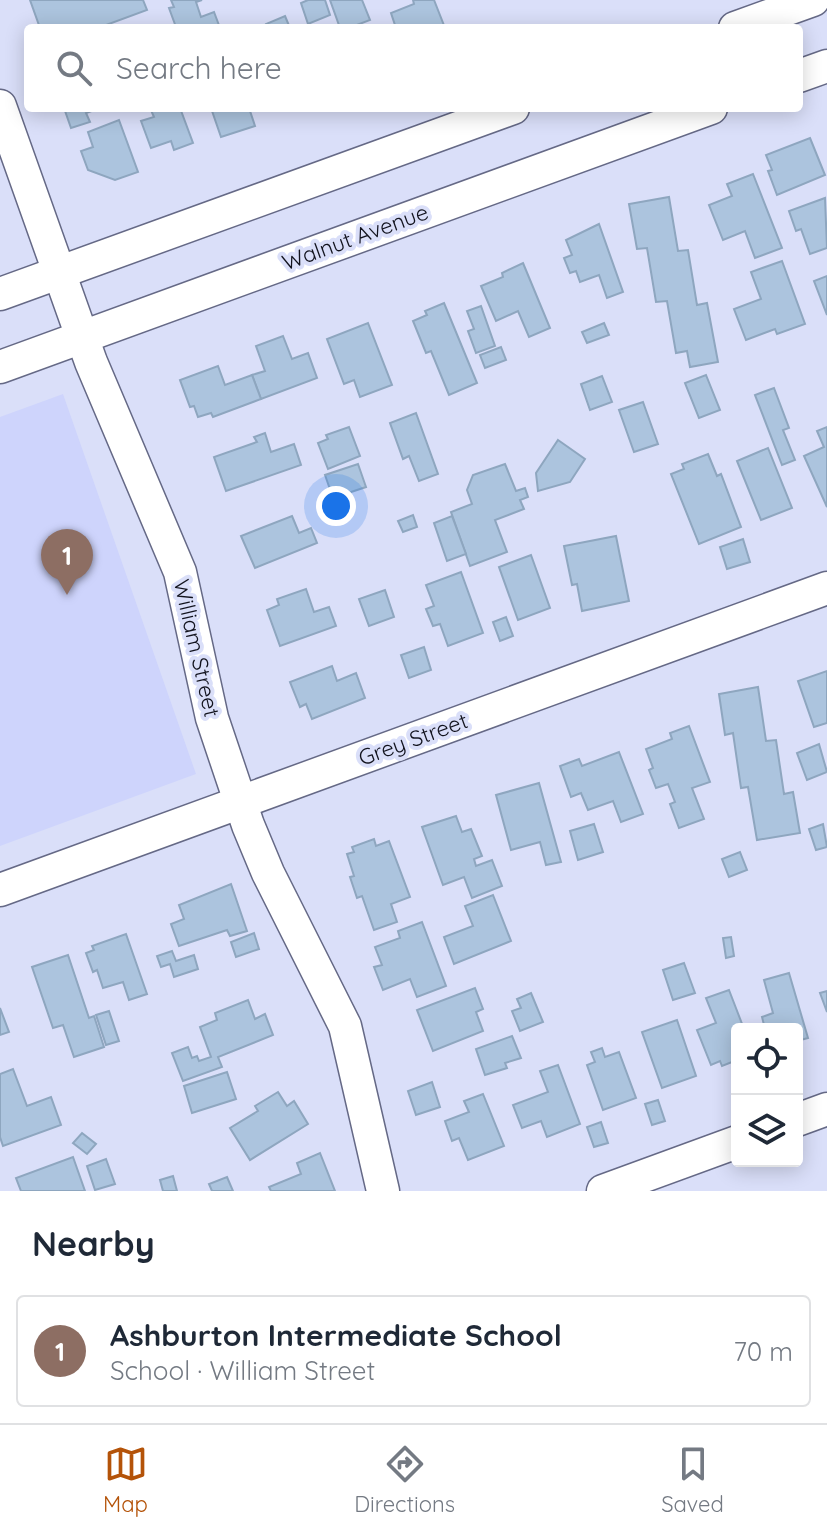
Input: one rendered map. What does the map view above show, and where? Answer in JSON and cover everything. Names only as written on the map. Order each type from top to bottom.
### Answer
[{"type":"street","points":[[746,24],[813,0]]},
{"type":"street","points":[[803,75],[827,66]]},
{"type":"street","name":"William Street","points":[[0,106],[82,337],[180,572],[212,718],[241,802],[268,873],[345,1026],[383,1191]]},
{"type":"street","points":[[0,294],[502,112]]},
{"type":"street","name":"Walnut Avenue","points":[[0,367],[700,112]]},
{"type":"street","name":"Grey Street","points":[[0,890],[827,588]]},
{"type":"street","points":[[803,1118],[827,1109]]},
{"type":"street","points":[[603,1191],[731,1144]]},
{"type":"shaded area","points":[[63,394],[196,774],[0,846],[0,417]]},
{"type":"building","points":[[30,0],[143,0],[147,10],[109,24],[39,24]]},
{"type":"building","points":[[171,0],[202,0],[196,2],[201,17],[214,12],[218,24],[175,24],[169,8],[174,7]]},
{"type":"building","points":[[325,0],[330,15],[308,24],[301,3]]},
{"type":"building","points":[[330,0],[362,0],[370,20],[360,24],[339,24]]},
{"type":"building","points":[[413,0],[434,0],[443,24],[395,24],[391,13],[414,4]]},
{"type":"building","points":[[285,16],[288,24],[266,24]]},
{"type":"building","points":[[65,112],[89,112],[86,113],[90,122],[71,128]]},
{"type":"building","points":[[152,112],[181,112],[193,143],[174,150],[171,141],[151,148],[141,121],[154,117]]},
{"type":"building","points":[[212,112],[250,112],[255,126],[221,137]]},
{"type":"building","points":[[119,120],[138,172],[115,180],[88,170],[81,151],[93,147],[88,132]]},
{"type":"building","points":[[810,138],[825,175],[777,195],[766,155]]},
{"type":"building","points":[[753,174],[782,248],[755,258],[745,231],[723,240],[709,205],[732,196],[727,184]]},
{"type":"building","points":[[669,197],[678,251],[688,250],[697,305],[707,303],[718,362],[690,367],[687,351],[676,353],[667,301],[656,302],[647,248],[637,249],[629,204]]},
{"type":"building","points":[[825,198],[827,248],[810,254],[801,229],[796,231],[789,211]]},
{"type":"building","points":[[599,224],[623,292],[607,298],[599,275],[580,282],[576,271],[570,273],[564,258],[572,255],[566,240]]},
{"type":"building","points":[[782,261],[805,324],[777,334],[775,329],[746,340],[734,309],[761,299],[751,272]]},
{"type":"building","points":[[523,263],[550,328],[529,337],[518,311],[496,321],[481,286],[503,277],[502,273]]},
{"type":"building","points":[[827,276],[827,315],[814,281]]},
{"type":"building","points":[[444,303],[477,383],[449,395],[431,351],[426,353],[413,321],[427,315],[425,311]]},
{"type":"building","points":[[481,306],[495,346],[476,353],[468,331],[474,329],[467,311]]},
{"type":"building","points":[[368,323],[392,385],[360,397],[354,380],[344,384],[327,339]]},
{"type":"building","points":[[604,323],[609,335],[587,343],[582,332]]},
{"type":"building","points":[[283,336],[292,359],[308,353],[317,378],[261,399],[252,375],[265,371],[256,346]]},
{"type":"building","points":[[501,347],[506,360],[485,368],[480,355]]},
{"type":"building","points":[[218,366],[225,385],[252,375],[261,399],[213,417],[211,413],[198,417],[194,406],[190,407],[180,380]]},
{"type":"building","points":[[706,375],[720,410],[699,418],[685,383]]},
{"type":"building","points":[[602,376],[612,402],[590,410],[581,384]]},
{"type":"building","points":[[774,388],[789,428],[783,430],[795,460],[782,465],[755,395]]},
{"type":"building","points":[[643,402],[658,444],[634,452],[619,410]]},
{"type":"building","points":[[416,413],[438,474],[419,481],[409,456],[403,459],[390,423]]},
{"type":"building","points":[[349,427],[360,456],[328,469],[318,443],[328,439],[326,435]]},
{"type":"building","points":[[827,427],[827,507],[804,456],[824,447],[817,431]]},
{"type":"building","points":[[265,433],[271,452],[294,444],[301,465],[226,491],[214,457],[257,442],[254,437]]},
{"type":"building","points":[[558,440],[585,459],[570,482],[538,491],[536,473]]},
{"type":"building","points":[[768,448],[792,508],[761,520],[737,461]]},
{"type":"building","points":[[708,454],[717,476],[721,474],[741,527],[699,544],[671,474],[684,469],[682,464]]},
{"type":"building","points":[[358,464],[366,487],[333,498],[325,475]]},
{"type":"building","points":[[505,464],[516,491],[525,488],[528,497],[520,500],[524,509],[495,520],[507,552],[470,566],[451,512],[472,504],[467,490],[473,475]]},
{"type":"building","points":[[413,515],[417,527],[403,532],[398,521]]},
{"type":"building","points":[[292,516],[299,533],[311,528],[317,543],[255,568],[241,536]]},
{"type":"building","points":[[452,516],[466,554],[447,561],[434,523]]},
{"type":"building","points":[[616,536],[629,601],[582,611],[577,584],[572,585],[564,546]]},
{"type":"building","points":[[743,539],[750,562],[727,569],[720,547]]},
{"type":"building","points":[[531,555],[550,608],[518,620],[499,567]]},
{"type":"building","points":[[461,572],[483,633],[448,646],[440,624],[433,626],[426,609],[434,606],[426,585]]},
{"type":"building","points":[[306,589],[314,612],[329,607],[336,626],[280,646],[267,610],[279,605],[277,599]]},
{"type":"building","points":[[385,590],[394,617],[369,626],[359,599]]},
{"type":"building","points":[[506,617],[513,636],[500,641],[493,622]]},
{"type":"building","points":[[424,647],[431,670],[409,678],[401,655]]},
{"type":"building","points":[[332,666],[337,681],[356,673],[365,698],[312,719],[306,704],[300,707],[290,682]]},
{"type":"building","points":[[827,671],[827,723],[814,727],[798,681]]},
{"type":"building","points":[[758,687],[766,741],[776,740],[784,794],[793,792],[800,833],[757,840],[748,787],[741,788],[733,733],[725,735],[719,694]]},
{"type":"building","points":[[689,726],[710,782],[692,788],[704,819],[679,828],[670,804],[675,802],[668,784],[656,788],[646,749],[672,739],[670,733]]},
{"type":"building","points":[[819,744],[827,772],[807,780],[797,753]]},
{"type":"building","points":[[619,752],[643,814],[621,822],[613,801],[588,810],[581,793],[571,797],[560,766],[579,759],[582,766]]},
{"type":"building","points":[[539,783],[561,862],[546,865],[540,842],[511,850],[496,795]]},
{"type":"building","points":[[456,816],[462,832],[471,829],[482,856],[474,859],[476,866],[492,860],[502,886],[472,898],[464,877],[443,885],[422,827]]},
{"type":"building","points":[[594,824],[603,852],[578,860],[570,831]]},
{"type":"building","points":[[823,824],[827,847],[816,850],[809,829]]},
{"type":"building","points":[[374,839],[376,846],[389,841],[410,897],[391,904],[397,922],[374,930],[362,896],[357,898],[347,854],[354,852],[352,847]]},
{"type":"building","points":[[740,852],[747,870],[729,877],[722,859]]},
{"type":"building","points":[[231,884],[247,931],[230,936],[227,930],[179,946],[171,924],[184,919],[179,905]]},
{"type":"building","points":[[493,895],[511,941],[454,964],[444,937],[473,926],[465,906]]},
{"type":"building","points":[[422,922],[446,986],[417,997],[410,979],[383,990],[374,967],[382,965],[375,947],[400,938],[398,931]]},
{"type":"building","points":[[254,933],[259,949],[236,957],[231,942]]},
{"type":"building","points":[[126,934],[147,994],[129,1000],[123,982],[103,988],[97,970],[93,972],[86,953],[94,950],[92,946]]},
{"type":"building","points":[[731,937],[734,956],[726,958],[723,938]]},
{"type":"building","points":[[172,951],[176,961],[194,955],[198,969],[174,977],[170,964],[161,967],[157,956]]},
{"type":"building","points":[[68,955],[89,1018],[94,1016],[104,1047],[74,1057],[63,1025],[53,1028],[32,967]]},
{"type":"building","points":[[684,963],[695,993],[673,1000],[663,970]]},
{"type":"building","points":[[789,973],[808,1038],[803,1039],[803,1023],[764,1023],[762,1017],[773,1013],[764,980]]},
{"type":"building","points":[[475,988],[483,1009],[476,1012],[483,1031],[433,1051],[417,1010]]},
{"type":"building","points":[[729,990],[742,1023],[731,1023],[731,1062],[722,1066],[720,1061],[711,1065],[697,1030],[716,1023],[706,998]]},
{"type":"building","points":[[827,991],[827,1012],[820,993]]},
{"type":"building","points":[[531,993],[543,1022],[520,1031],[512,1011],[521,1008],[517,999]]},
{"type":"building","points":[[248,1000],[255,1019],[265,1014],[273,1035],[218,1057],[222,1067],[183,1081],[172,1053],[188,1047],[192,1058],[197,1056],[199,1061],[211,1057],[200,1027],[217,1020],[215,1013]]},
{"type":"building","points":[[0,1008],[9,1032],[0,1035]]},
{"type":"building","points":[[109,1011],[119,1041],[106,1045],[96,1015]]},
{"type":"building","points":[[677,1020],[696,1076],[662,1088],[642,1032]]},
{"type":"building","points":[[512,1036],[521,1058],[505,1063],[507,1068],[485,1075],[476,1049]]},
{"type":"building","points":[[602,1048],[605,1057],[619,1052],[636,1098],[603,1110],[587,1065],[595,1062],[591,1052]]},
{"type":"building","points":[[558,1065],[580,1124],[547,1137],[541,1121],[522,1128],[513,1105],[548,1092],[540,1071]]},
{"type":"building","points":[[13,1069],[27,1106],[51,1097],[61,1125],[3,1146],[0,1137],[0,1074]]},
{"type":"building","points":[[227,1072],[236,1099],[192,1113],[184,1086]]},
{"type":"building","points":[[432,1082],[440,1107],[416,1115],[408,1091]]},
{"type":"building","points":[[278,1092],[287,1106],[294,1101],[308,1124],[250,1160],[230,1128],[258,1111],[255,1106]]},
{"type":"building","points":[[483,1094],[504,1146],[468,1160],[459,1138],[452,1141],[445,1121],[469,1112],[464,1101]]},
{"type":"building","points":[[658,1100],[665,1121],[652,1125],[645,1104]]},
{"type":"building","points":[[601,1122],[608,1143],[594,1147],[587,1127]]},
{"type":"building","points":[[82,1133],[96,1144],[87,1154],[73,1143]]},
{"type":"building","points":[[320,1153],[335,1191],[271,1191],[269,1187],[301,1174],[297,1163]]},
{"type":"building","points":[[73,1157],[85,1191],[21,1191],[16,1178]]},
{"type":"building","points":[[106,1159],[115,1184],[95,1190],[87,1166]]},
{"type":"building","points":[[173,1176],[177,1191],[163,1191],[160,1180]]},
{"type":"building","points":[[227,1177],[233,1191],[212,1191],[209,1184]]},
{"type":"place","name":"Ashburton Intermediate School","points":[[67,595]]}]
